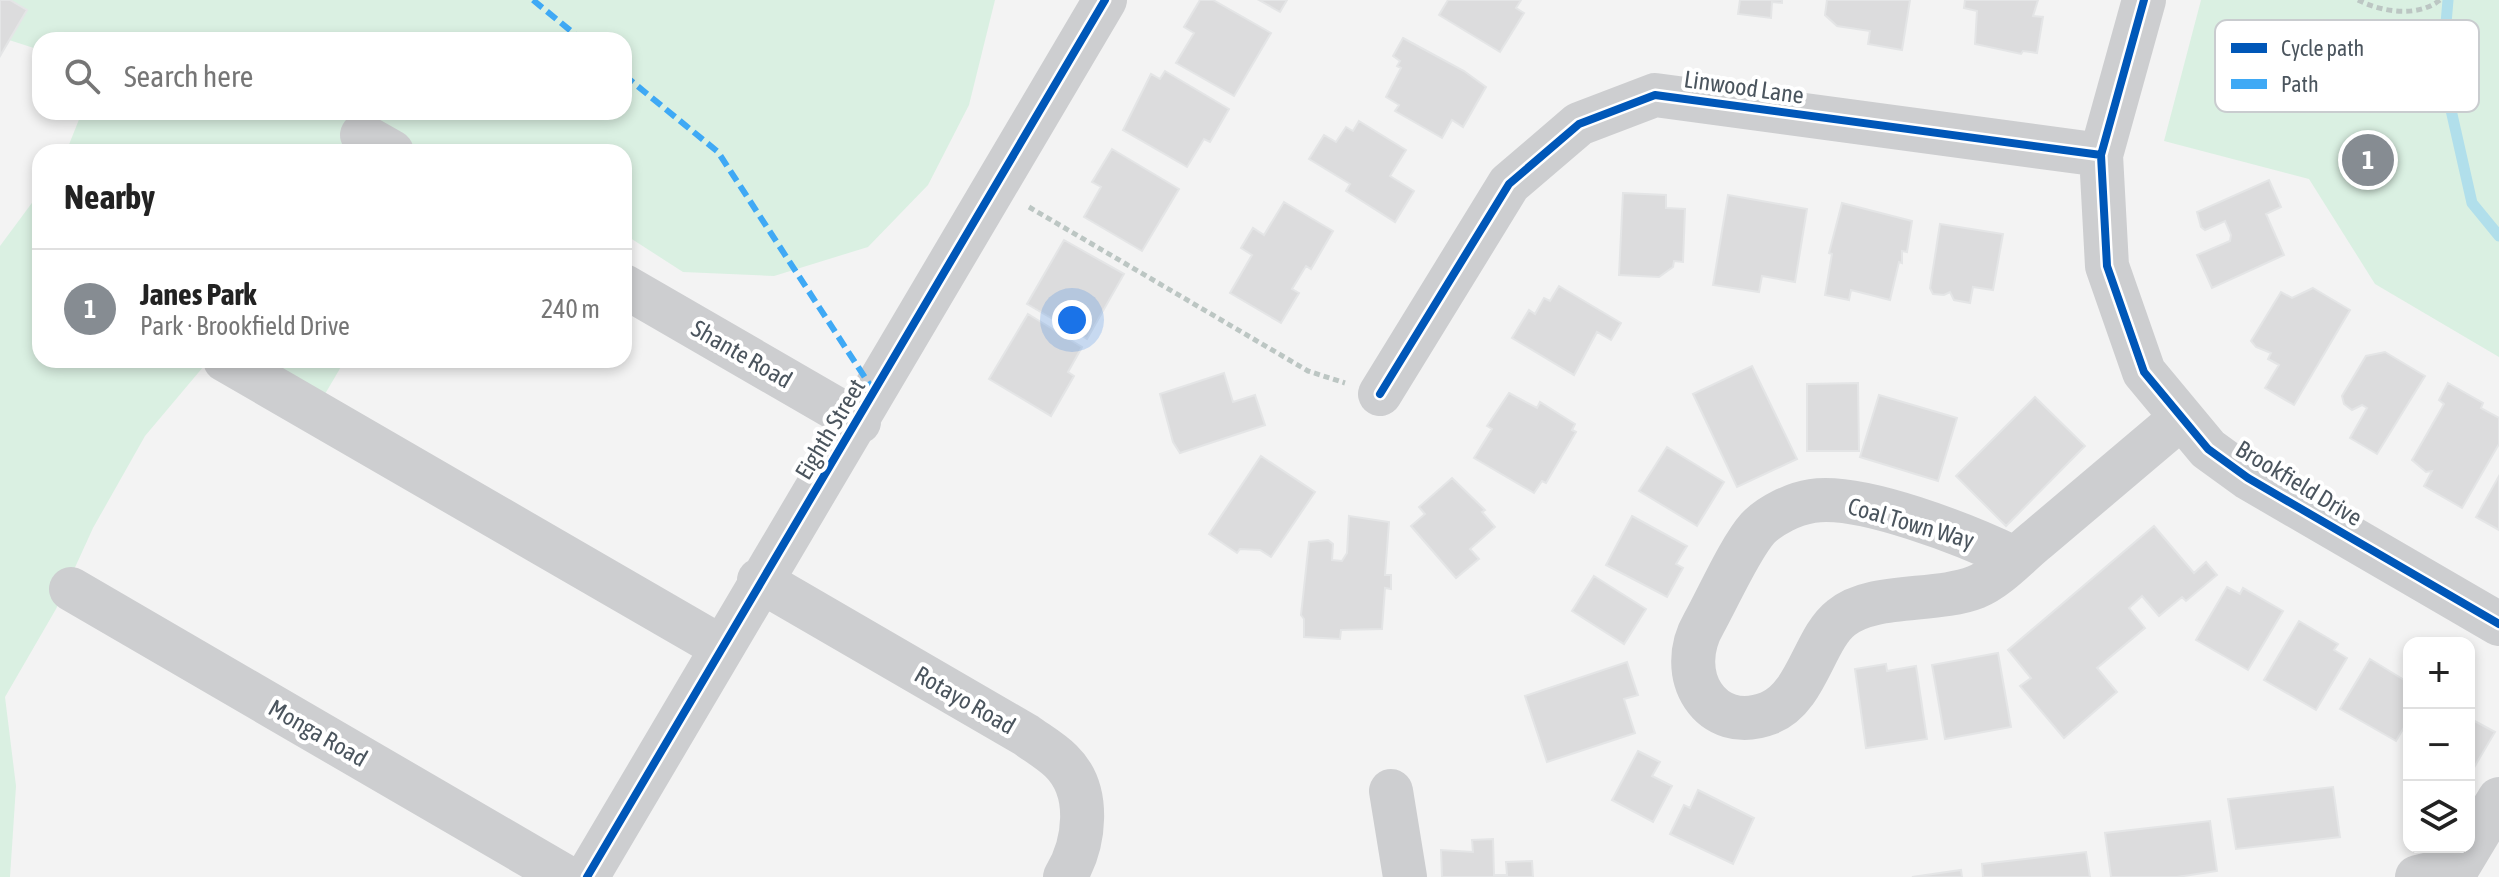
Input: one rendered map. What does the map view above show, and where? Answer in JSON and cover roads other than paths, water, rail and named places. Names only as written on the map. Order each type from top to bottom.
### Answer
[{"type":"street","name":"Eighth Street","points":[[587,877],[759,580],[859,422],[1105,0]]},
{"type":"street","name":"Brookfield Drive","points":[[2144,0],[2101,155],[2107,266],[2144,372],[2208,449],[2248,478],[2499,624]]},
{"type":"street","name":"Linwood Lane","points":[[1380,394],[1509,184],[1579,124],[1655,95],[2101,155]]},
{"type":"street","name":"Shante Road","points":[[632,291],[859,422]]},
{"type":"street","points":[[239,368],[721,647]]},
{"type":"street","name":"Coal Town Way","points":[[2014,558],[1971,537],[1853,503],[1813,501],[1785,509],[1758,529],[1694,638],[1691,669],[1700,694],[1718,709],[1742,718],[1770,713],[1787,700],[1799,684],[1839,618],[1863,606],[1950,595],[1979,586],[2014,558],[2181,418]]},
{"type":"street","name":"Rotayo Road","points":[[759,580],[1026,735],[1062,762],[1077,784],[1083,817],[1076,859],[1065,877]]},
{"type":"street","name":"Monga Road","points":[[71,589],[566,877]]},
{"type":"street","points":[[1391,791],[1405,877]]},
{"type":"street","points":[[2417,877],[2458,867],[2499,799]]},
{"type":"waterway","points":[[2446,20],[2448,0]]},
{"type":"waterway","points":[[2451,112],[2472,203],[2499,236]]},
{"type":"place","name":"Janes Park","points":[[2368,160]]}]
